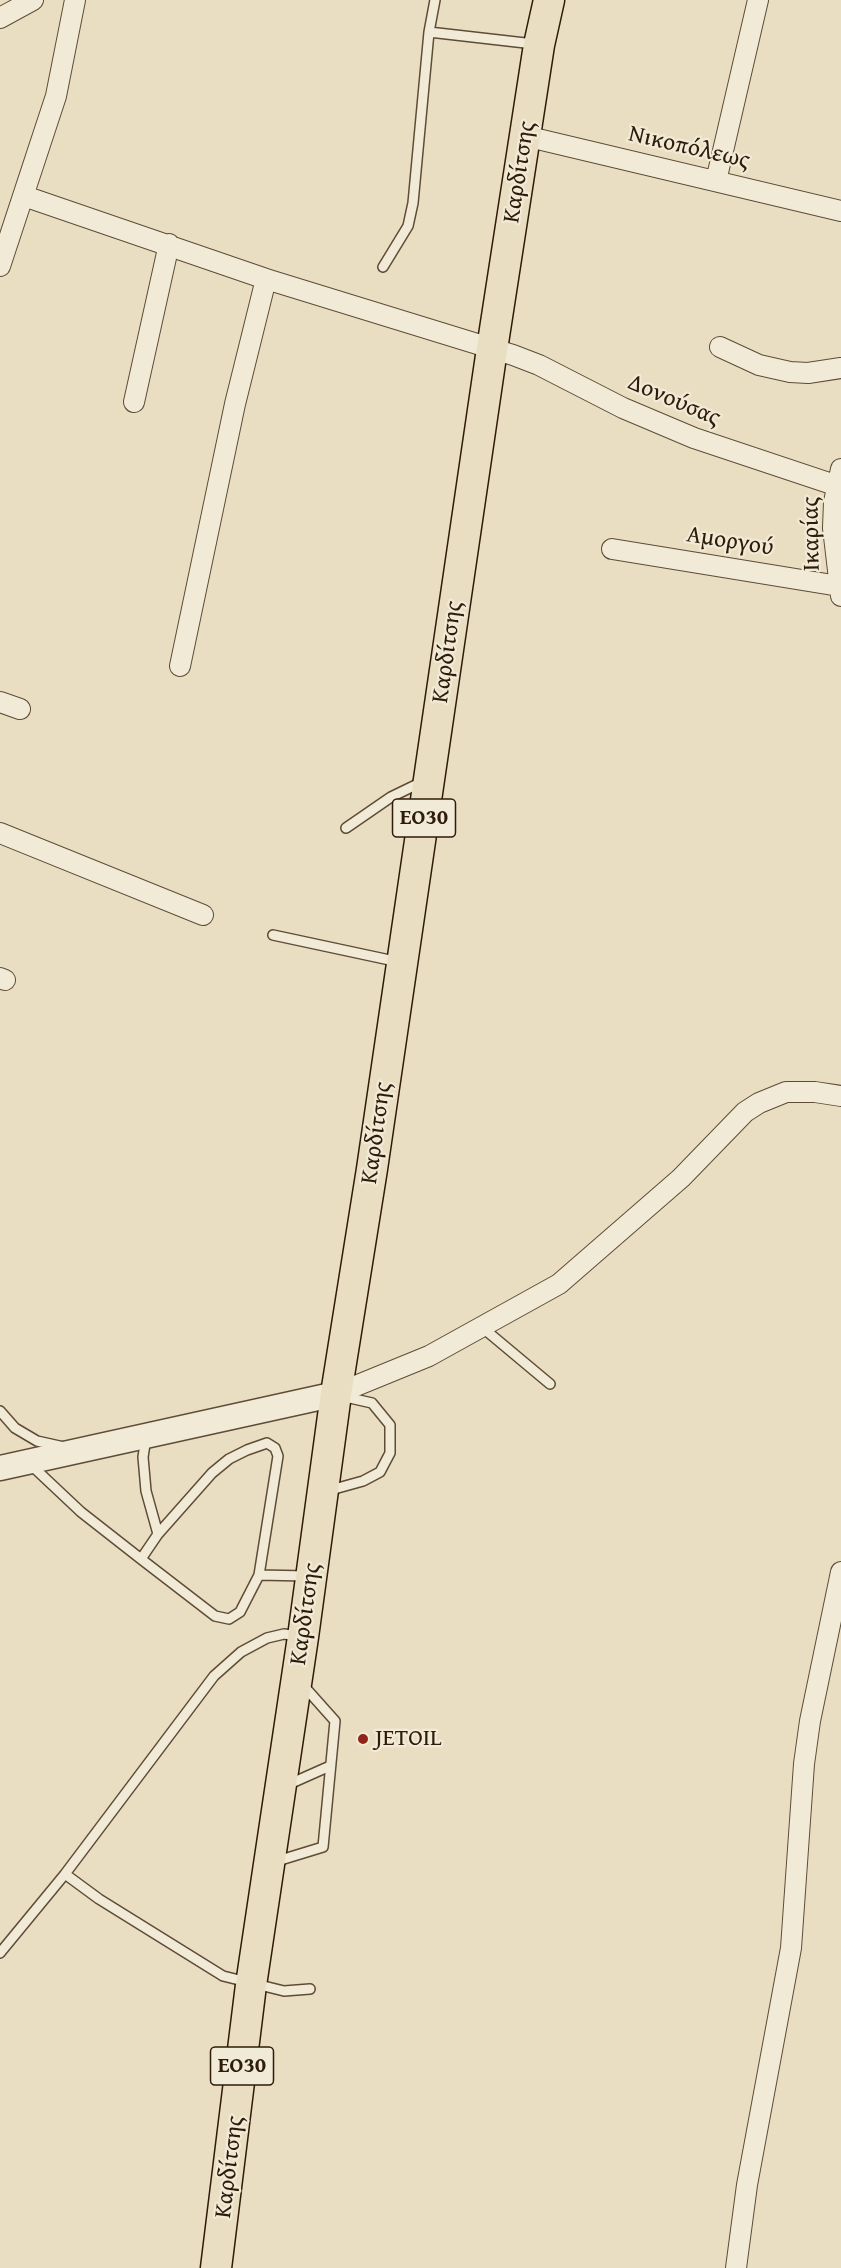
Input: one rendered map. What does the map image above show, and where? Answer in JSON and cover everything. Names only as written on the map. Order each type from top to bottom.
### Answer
[{"type":"main road","name":"Καρδίτσης","points":[[216,2268],[251,1985],[312,1576],[336,1394],[403,962],[492,349],[539,45],[549,0]]},
{"type":"street","points":[[0,18],[33,0]]},
{"type":"street","points":[[0,266],[56,96],[75,0]]},
{"type":"street","points":[[716,181],[758,0]]},
{"type":"street","name":"Νικοπόλεως","points":[[525,136],[841,211]]},
{"type":"street","name":"Δονούσας","points":[[24,196],[266,279],[539,365],[622,408],[694,438],[840,480]]},
{"type":"street","points":[[134,402],[169,244]]},
{"type":"street","points":[[180,666],[235,404],[266,279]]},
{"type":"street","points":[[720,347],[773,369],[808,373],[841,368]]},
{"type":"street","name":"Ικαρίας","points":[[840,480],[833,528],[840,592]]},
{"type":"street","name":"Αμοργού","points":[[612,549],[840,592]]},
{"type":"street","points":[[0,702],[20,709]]},
{"type":"street","points":[[0,833],[203,915]]},
{"type":"street","points":[[0,1468],[336,1394],[429,1356],[559,1284],[681,1178],[745,1112],[759,1103],[786,1092],[815,1092],[841,1096]]},
{"type":"street","points":[[736,2268],[747,2185],[791,1948],[804,1764],[810,1721],[841,1572]]},
{"type":"lane","points":[[383,267],[408,226],[413,203],[429,32],[435,0]]},
{"type":"lane","points":[[429,32],[539,45]]},
{"type":"lane","points":[[346,828],[391,797],[430,778]]},
{"type":"lane","points":[[273,935],[403,962]]},
{"type":"lane","points":[[483,1328],[550,1384]]},
{"type":"lane","points":[[322,1492],[363,1482],[380,1472],[390,1453],[390,1425],[372,1403],[336,1394]]},
{"type":"lane","points":[[0,1411],[15,1428],[37,1441],[81,1450]]},
{"type":"lane","points":[[146,1436],[143,1457],[146,1491],[158,1533]]},
{"type":"lane","points":[[27,1462],[81,1512],[215,1616],[229,1618],[240,1612],[259,1575],[278,1456],[275,1448],[267,1443],[229,1459],[212,1473],[158,1533],[141,1558]]},
{"type":"lane","points":[[259,1575],[312,1576]]},
{"type":"lane","points":[[0,1953],[65,1874],[214,1676],[241,1652],[267,1638],[284,1634],[303,1637]]},
{"type":"lane","points":[[269,1864],[322,1847],[334,1721],[297,1678]]},
{"type":"lane","points":[[280,1788],[330,1766]]},
{"type":"lane","points":[[65,1874],[204,1967],[223,1977],[284,1991],[310,1989]]},
{"type":"place","name":"JETOIL","points":[[363,1739]]}]
